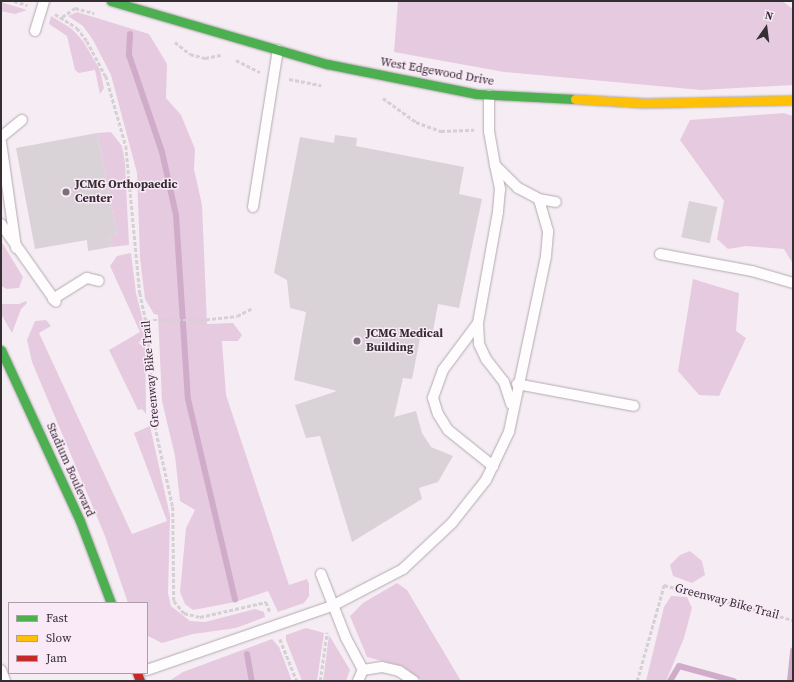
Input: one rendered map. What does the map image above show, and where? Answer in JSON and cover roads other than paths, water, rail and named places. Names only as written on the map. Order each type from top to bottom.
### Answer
[{"type":"street","name":"West Edgewood Drive","points":[[111,1],[327,64],[489,95],[645,103],[793,100]]},
{"type":"street","name":"Stadium Boulevard","points":[[1,350],[80,521],[111,602]]},
{"type":"lane","points":[[35,31],[44,1]]},
{"type":"lane","points":[[253,207],[278,50]]},
{"type":"lane","points":[[489,95],[489,132],[500,189],[498,212],[478,322],[479,344],[486,359],[504,382],[512,410]]},
{"type":"lane","points":[[1,137],[22,120]]},
{"type":"lane","points":[[1,142],[16,248]]},
{"type":"lane","points":[[495,165],[518,188],[539,199],[556,202]]},
{"type":"lane","points":[[148,671],[332,606],[405,568],[452,523],[486,480],[509,432],[517,384],[546,256],[548,231],[539,199]]},
{"type":"lane","points":[[1,224],[16,248],[55,301],[87,278],[99,281]]},
{"type":"lane","points":[[660,254],[752,271],[793,283]]},
{"type":"lane","points":[[478,322],[443,370],[433,398],[438,414],[448,430],[493,466]]},
{"type":"lane","points":[[517,384],[634,406]]},
{"type":"lane","points":[[321,574],[332,606],[363,670]]},
{"type":"lane","points":[[363,670],[382,667],[399,671],[414,681]]},
{"type":"lane","points":[[1,670],[5,681]]},
{"type":"lane","points":[[358,681],[363,670]]},
{"type":"waterway","points":[[130,34],[129,55],[162,152],[176,215],[188,399],[235,600]]},
{"type":"waterway","points":[[790,681],[793,650]]},
{"type":"waterway","points":[[247,654],[252,681]]},
{"type":"waterway","points":[[670,681],[679,666],[734,681]]},
{"type":"place","name":"JCMG Orthopaedic Center","points":[[66,192]]},
{"type":"place","name":"JCMG Medical Building","points":[[357,341]]}]
